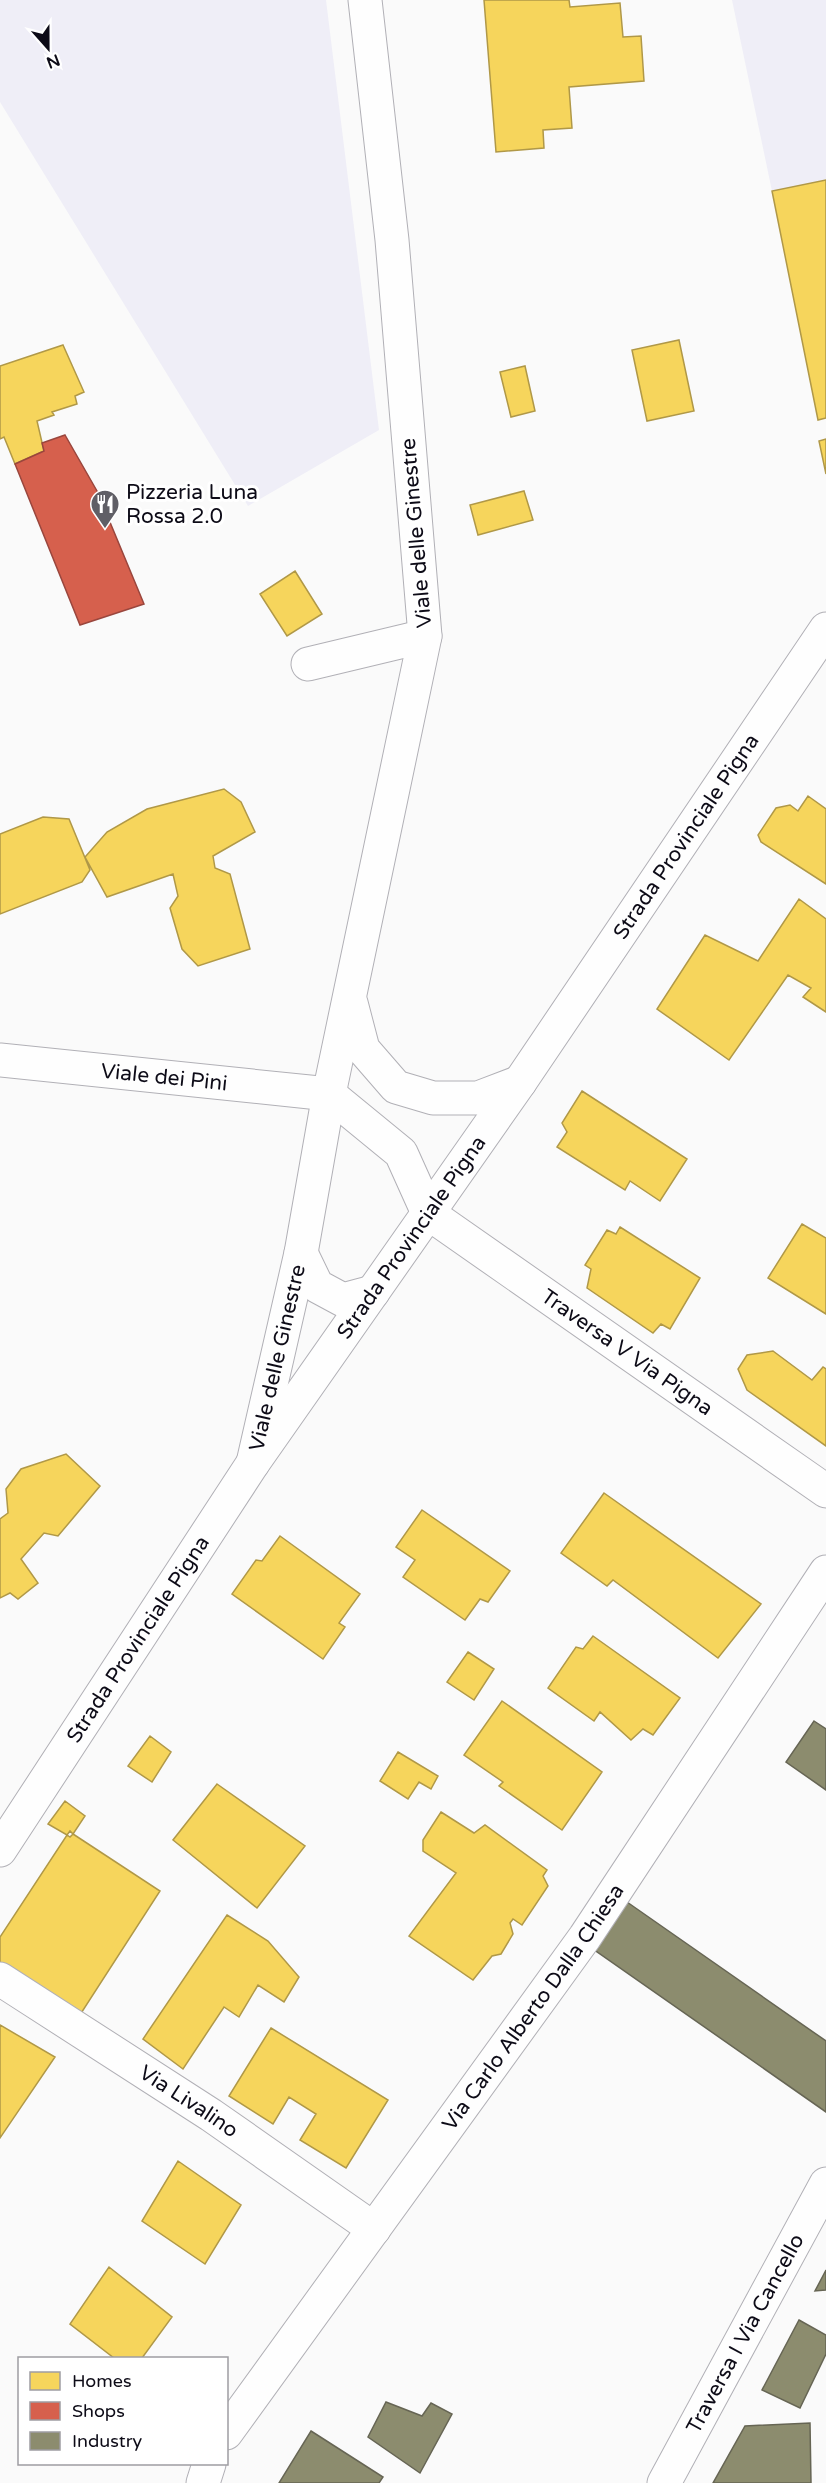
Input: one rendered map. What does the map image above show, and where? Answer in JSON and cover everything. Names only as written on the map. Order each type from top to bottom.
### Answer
[{"type":"street","name":"Viale delle Ginestre","points":[[253,1463],[301,1253],[328,1094],[425,636],[392,240],[365,0]]},
{"type":"street","name":"Strada Provinciale Pigna","points":[[0,1850],[253,1463],[520,1082],[826,629]]},
{"type":"street","points":[[308,664],[425,636]]},
{"type":"street","points":[[350,995],[363,1050],[396,1087],[433,1098],[478,1098],[520,1082]]},
{"type":"street","name":"Viale dei Pini","points":[[0,1060],[328,1094]]},
{"type":"street","points":[[328,1094],[401,1153],[428,1213]]},
{"type":"street","name":"Traversa V Via Pigna","points":[[428,1213],[826,1491]]},
{"type":"street","name":"Viale delle Ginestre","points":[[301,1253],[317,1286],[343,1300],[373,1292]]},
{"type":"street","name":"Via Carlo Alberto Dalla Chiesa","points":[[228,2430],[585,1937],[826,1572]]},
{"type":"street","name":"Via Livalino","points":[[0,1979],[210,2115],[374,2229]]},
{"type":"street","name":"Traversa I Via Cancello","points":[[664,2483],[826,2184]]},
{"type":"street","points":[[203,2483],[208,2465]]},
{"type":"shaded area","points":[[0,0],[326,0],[379,430],[248,506],[0,102]]},
{"type":"shaded area","points":[[732,0],[826,0],[826,180],[772,191]]},
{"type":"building: Homes","points":[[484,0],[569,0],[570,7],[620,3],[623,37],[641,36],[644,81],[569,87],[572,128],[543,130],[544,148],[496,152]]},
{"type":"building: Homes","points":[[826,180],[826,418],[818,420],[772,191]]},
{"type":"building: Homes","points":[[679,340],[694,411],[647,421],[632,350]]},
{"type":"building: Homes","points":[[63,345],[84,392],[75,396],[77,404],[52,412],[54,415],[37,421],[44,451],[15,464],[4,437],[0,439],[0,366]]},
{"type":"building: Homes","points":[[525,366],[535,411],[511,417],[500,372]]},
{"type":"building: Homes","points":[[826,439],[826,474],[819,441]]},
{"type":"building: Homes","points":[[524,491],[533,520],[478,535],[470,505]]},
{"type":"building: Homes","points":[[295,571],[322,614],[287,636],[260,594]]},
{"type":"building: Homes","points":[[224,789],[241,802],[255,832],[213,856],[215,868],[230,874],[250,949],[198,966],[182,949],[170,908],[178,896],[173,874],[107,897],[85,857],[107,832],[147,809]]},
{"type":"building: Homes","points":[[808,796],[826,809],[826,884],[761,842],[758,835],[776,808],[790,805],[798,811]]},
{"type":"building: Homes","points":[[43,817],[69,819],[90,870],[82,882],[0,914],[0,834]]},
{"type":"building: Homes","points":[[799,899],[826,919],[826,1012],[803,997],[811,988],[788,975],[729,1060],[657,1009],[705,935],[758,961]]},
{"type":"building: Homes","points":[[582,1091],[687,1159],[660,1201],[630,1181],[625,1190],[557,1147],[567,1132],[562,1123]]},
{"type":"building: Homes","points":[[802,1224],[826,1238],[826,1314],[768,1278]]},
{"type":"building: Homes","points":[[620,1227],[700,1278],[670,1329],[661,1324],[653,1333],[587,1288],[591,1269],[585,1265],[607,1230],[616,1234]]},
{"type":"building: Homes","points":[[773,1351],[812,1380],[823,1367],[826,1369],[826,1446],[747,1390],[738,1369],[747,1355]]},
{"type":"building: Homes","points":[[66,1454],[100,1486],[58,1536],[44,1533],[21,1559],[38,1583],[18,1599],[10,1593],[0,1598],[0,1519],[8,1513],[6,1489],[21,1469]]},
{"type":"building: Homes","points":[[604,1493],[761,1604],[718,1658],[613,1580],[607,1586],[561,1553]]},
{"type":"building: Homes","points":[[422,1510],[510,1571],[488,1602],[480,1599],[465,1620],[403,1577],[415,1560],[396,1547]]},
{"type":"building: Homes","points":[[280,1536],[360,1594],[339,1623],[345,1627],[323,1659],[232,1594],[256,1560],[262,1561]]},
{"type":"building: Homes","points":[[593,1636],[680,1698],[653,1735],[643,1729],[631,1740],[600,1712],[594,1721],[548,1688],[576,1647],[583,1649]]},
{"type":"building: Homes","points":[[468,1652],[494,1669],[474,1700],[447,1682]]},
{"type":"building: Homes","points":[[502,1701],[602,1772],[562,1830],[499,1786],[503,1782],[464,1755]]},
{"type":"building: Homes","points":[[150,1736],[171,1752],[152,1782],[128,1766]]},
{"type":"building: Homes","points":[[398,1752],[438,1776],[431,1789],[419,1782],[408,1799],[380,1781]]},
{"type":"building: Homes","points":[[217,1784],[305,1846],[257,1908],[173,1840]]},
{"type":"building: Homes","points":[[65,1801],[85,1816],[73,1834],[70,1831],[67,1835],[48,1824]]},
{"type":"building: Homes","points":[[441,1812],[474,1833],[485,1825],[547,1870],[543,1876],[548,1886],[522,1925],[513,1919],[510,1923],[513,1934],[501,1954],[492,1956],[473,1980],[409,1936],[456,1873],[423,1851],[423,1840]]},
{"type":"building: Homes","points":[[73,1834],[160,1891],[78,2018],[0,1969],[0,1937],[67,1835],[70,1837]]},
{"type":"building: Homes","points":[[227,1915],[268,1941],[299,1977],[284,2002],[258,1985],[239,2017],[224,2007],[183,2069],[143,2039]]},
{"type":"building: Homes","points":[[0,2025],[55,2057],[0,2138]]},
{"type":"building: Homes","points":[[271,2028],[388,2100],[346,2168],[300,2140],[316,2114],[289,2097],[273,2124],[229,2096]]},
{"type":"building: Homes","points":[[178,2161],[241,2205],[205,2264],[142,2221]]},
{"type":"building: Homes","points":[[109,2267],[172,2317],[143,2357],[113,2357],[70,2324]]},
{"type":"building: Shops","points":[[65,435],[97,491],[144,604],[80,625],[15,464],[44,451],[42,443]]},
{"type":"building: Industry","points":[[814,1721],[826,1729],[826,1790],[786,1762]]},
{"type":"building: Industry","points":[[627,1902],[826,2041],[826,2112],[593,1949]]},
{"type":"building: Industry","points":[[826,2270],[826,2290],[815,2291]]},
{"type":"building: Industry","points":[[799,2320],[826,2335],[826,2354],[800,2408],[762,2390]]},
{"type":"building: Industry","points":[[386,2402],[422,2416],[431,2403],[452,2414],[420,2473],[368,2437]]},
{"type":"building: Industry","points":[[810,2423],[811,2483],[713,2483],[745,2426]]},
{"type":"building: Industry","points":[[311,2431],[383,2477],[379,2483],[279,2483]]},
{"type":"place","name":"Pizzeria Luna Rossa 2.0","points":[[105,530]]}]
